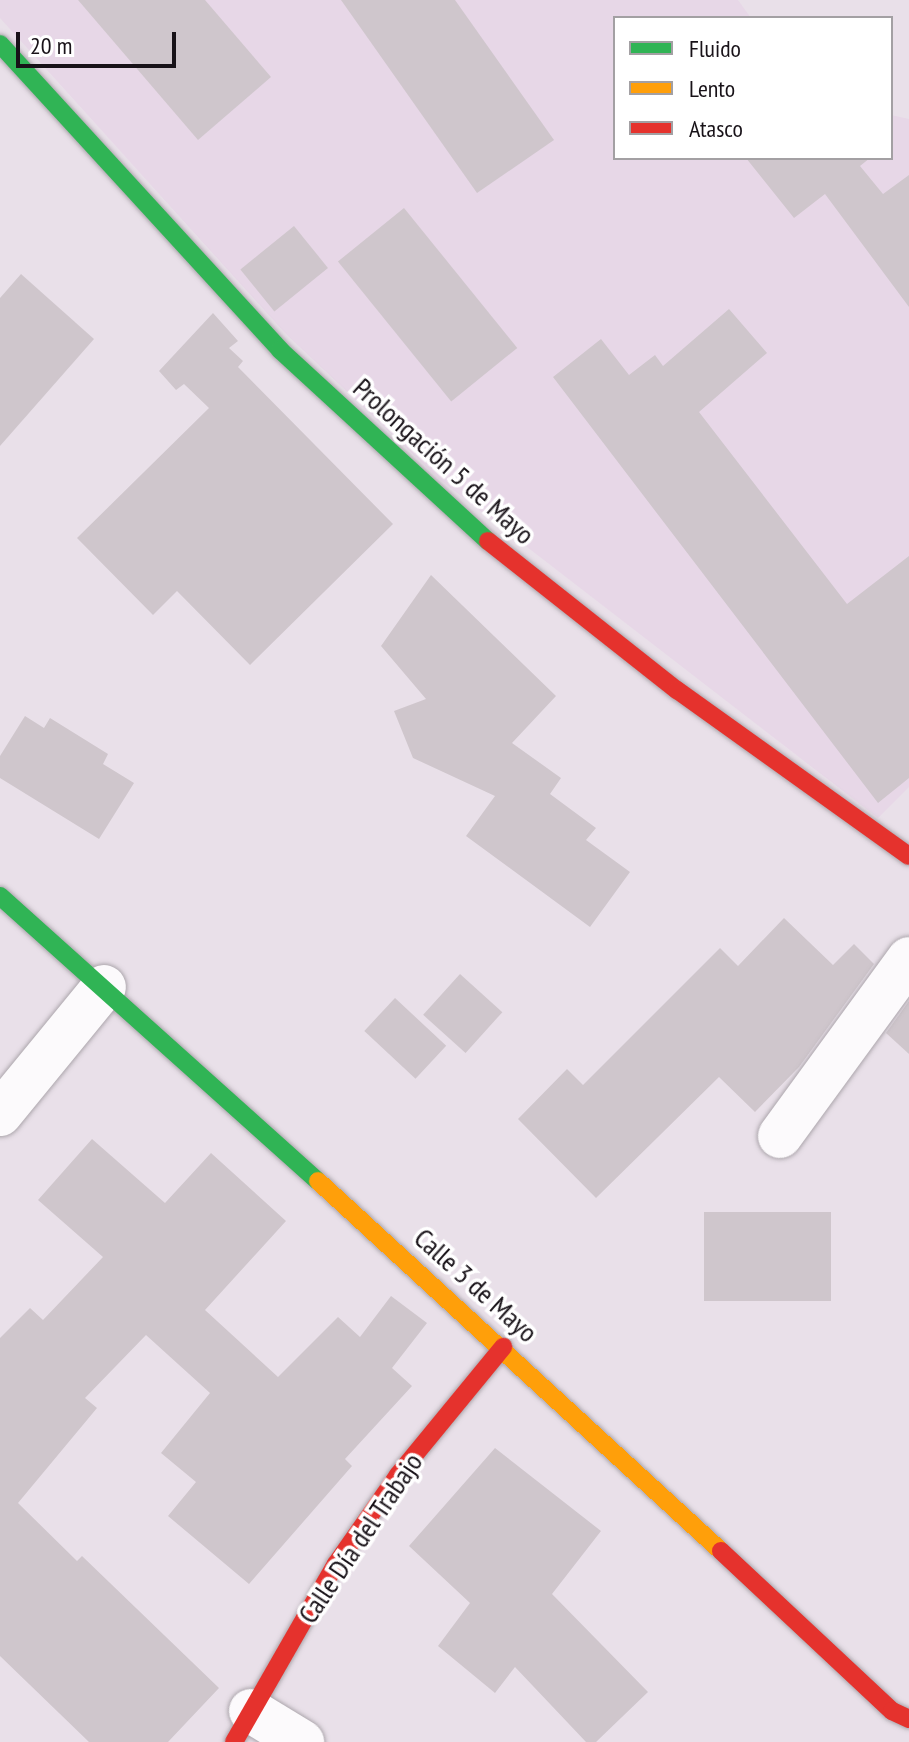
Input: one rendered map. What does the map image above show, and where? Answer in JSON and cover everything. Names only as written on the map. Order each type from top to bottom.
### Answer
[{"type":"street","name":"Prolongación 5 de Mayo","points":[[0,44],[280,350],[457,517],[677,690],[909,856]]},
{"type":"street","name":"Calle 3 de Mayo","points":[[0,896],[503,1347],[892,1711],[909,1719]]},
{"type":"street","points":[[780,1136],[909,959]]},
{"type":"street","points":[[0,1114],[104,987]]},
{"type":"street","name":"Calle Día del Trabajo","points":[[242,1727],[345,1551],[398,1475],[503,1347]]},
{"type":"street","points":[[242,1727],[302,1742]]},
{"type":"shaded area","points":[[0,0],[738,0],[750,16],[613,16],[613,160],[893,160],[893,115],[909,119],[909,787],[878,818],[439,479],[284,332],[0,18]]},
{"type":"building","points":[[78,0],[205,0],[271,77],[198,140]]},
{"type":"building","points":[[341,0],[455,0],[554,140],[477,193]]},
{"type":"building","points":[[748,160],[868,160],[860,166],[883,194],[909,175],[909,307],[825,194],[794,218]]},
{"type":"building","points":[[404,208],[517,348],[451,401],[338,261]]},
{"type":"building","points":[[294,226],[328,268],[274,311],[240,269]]},
{"type":"building","points":[[21,274],[94,339],[0,446],[0,298]]},
{"type":"building","points":[[729,309],[767,353],[699,412],[847,604],[909,556],[909,778],[878,803],[553,377],[601,339],[629,375],[655,355],[663,366]]},
{"type":"building","points":[[213,313],[238,341],[229,348],[243,361],[238,367],[393,524],[250,665],[177,591],[153,615],[77,538],[209,408],[184,384],[176,390],[159,371]]},
{"type":"building","points":[[431,575],[556,696],[512,743],[561,778],[550,794],[596,828],[586,840],[630,872],[590,927],[466,836],[495,796],[413,758],[394,711],[426,699],[381,646]]},
{"type":"building","points":[[25,716],[44,728],[50,718],[108,754],[103,764],[134,783],[99,839],[0,778],[0,756]]},
{"type":"building","points":[[784,918],[833,965],[854,944],[874,964],[799,1067],[755,1112],[719,1077],[596,1198],[518,1119],[567,1069],[583,1085],[720,948],[738,966]]},
{"type":"building","points":[[460,974],[502,1012],[466,1053],[423,1015]]},
{"type":"building","points":[[395,998],[446,1046],[416,1079],[364,1031]]},
{"type":"building","points":[[909,1001],[909,1054],[886,1033]]},
{"type":"building","points":[[92,1139],[165,1203],[211,1153],[286,1221],[205,1310],[278,1377],[338,1317],[360,1337],[391,1296],[427,1323],[392,1368],[412,1386],[345,1459],[352,1466],[249,1584],[168,1516],[196,1482],[161,1453],[210,1393],[146,1335],[85,1398],[97,1408],[18,1503],[77,1561],[82,1556],[219,1688],[168,1742],[89,1742],[0,1656],[0,1338],[30,1308],[43,1320],[103,1257],[38,1200]]},
{"type":"building","points":[[704,1212],[831,1212],[831,1301],[704,1301]]},
{"type":"building","points":[[495,1448],[601,1531],[552,1594],[648,1692],[596,1742],[586,1742],[515,1667],[495,1693],[438,1646],[470,1603],[409,1546]]},
{"type":"traffic: fast","points":[[0,44],[280,350],[488,541]]},
{"type":"traffic: fast","points":[[0,896],[318,1181]]},
{"type":"traffic: slow","points":[[318,1181],[721,1551]]},
{"type":"traffic: jam","points":[[488,541],[677,690],[909,856]]},
{"type":"traffic: jam","points":[[234,1742],[336,1564],[398,1475],[503,1347]]},
{"type":"traffic: jam","points":[[721,1551],[892,1711],[909,1719]]}]
